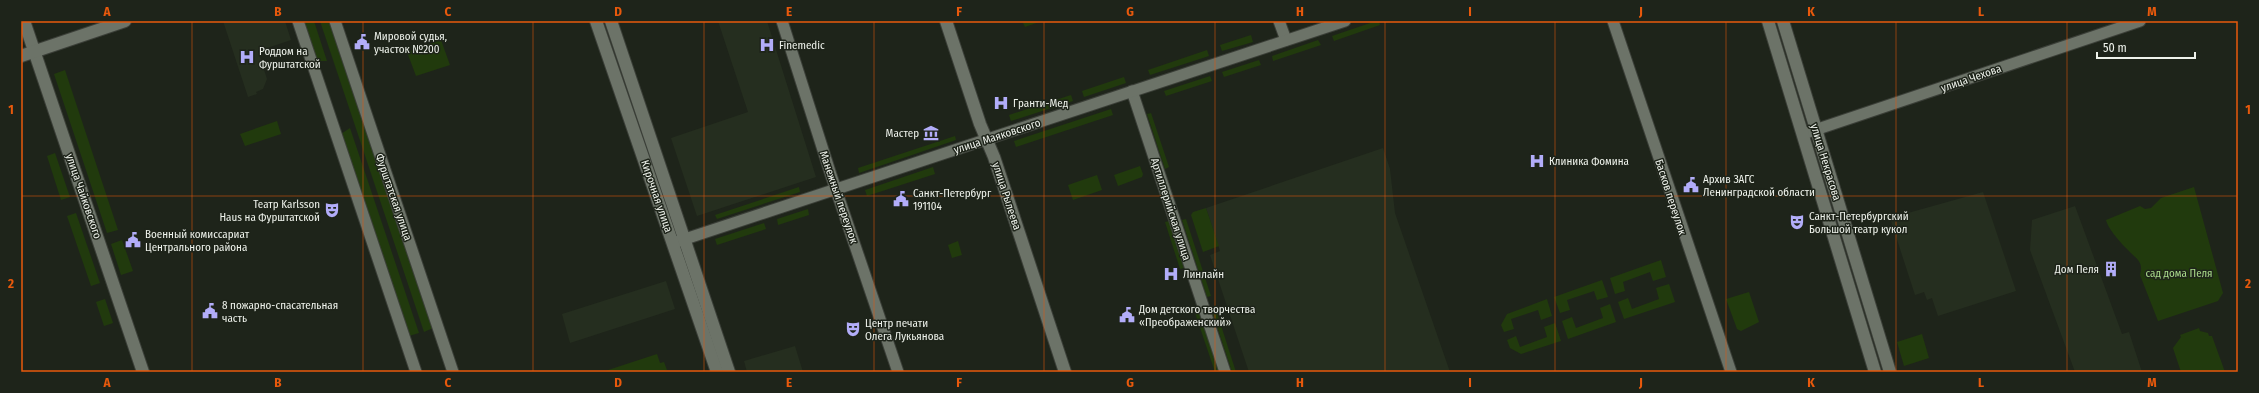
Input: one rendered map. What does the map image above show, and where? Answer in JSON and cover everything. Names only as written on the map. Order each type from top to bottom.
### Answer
[{"type":"street","name":"улица Чайковского","points":[[24,21],[143,372]]},
{"type":"street","points":[[21,56],[125,21]]},
{"type":"street","points":[[298,21],[416,372]]},
{"type":"street","name":"Фурштатская улица","points":[[335,21],[453,372]]},
{"type":"street","name":"Кирочная улица","points":[[596,21],[717,372]]},
{"type":"street","name":"Кирочная улица","points":[[611,21],[729,372]]},
{"type":"street","name":"Манежный переулок","points":[[782,21],[898,372]]},
{"type":"street","name":"улица Рылеева","points":[[946,21],[986,139],[994,157],[1065,372]]},
{"type":"street","points":[[1279,21],[1286,40]]},
{"type":"street","name":"улица Маяковского","points":[[673,243],[1345,21]]},
{"type":"street","name":"Басков переулок","points":[[1613,21],[1731,372]]},
{"type":"street","name":"улица Некрасова","points":[[1768,21],[1875,372]]},
{"type":"street","name":"улица Некрасова","points":[[1782,21],[1890,372]]},
{"type":"street","name":"улица Чехова","points":[[1803,134],[2140,21]]},
{"type":"street","name":"Артиллерийская улица","points":[[1132,91],[1225,372]]},
{"type":"shaded area","name":"Роддом на Фурштатской","points":[[223,21],[285,21],[291,40],[258,51],[267,79],[263,89],[256,92],[257,94],[248,97]]},
{"type":"shaded area","points":[[718,21],[767,21],[816,177],[697,216],[671,138],[748,112]]},
{"type":"shaded area","points":[[1383,148],[1390,169],[1395,213],[1450,372],[1249,372],[1210,255],[1220,251],[1206,208]]},
{"type":"shaded area","points":[[1983,192],[2016,291],[1938,316],[1932,298],[1927,300],[1924,292],[1915,295],[1890,218]]},
{"type":"shaded area","points":[[2075,206],[2122,334],[2129,332],[2142,372],[2075,372],[2030,250],[2032,220]]},
{"type":"shaded area","points":[[666,281],[675,309],[570,343],[562,314]]},
{"type":"shaded area","points":[[795,346],[803,372],[747,372],[744,361]]},
{"type":"green space","points":[[303,21],[314,21],[327,61],[317,61]]},
{"type":"green space","points":[[320,21],[330,21],[433,328],[424,332]]},
{"type":"green space","points":[[1022,21],[1042,21],[1025,27]]},
{"type":"green space","points":[[1379,21],[1380,25],[1334,41],[1332,36]]},
{"type":"green space","points":[[1251,35],[1253,42],[1222,51],[1220,45]]},
{"type":"green space","points":[[441,40],[450,65],[416,76],[407,52]]},
{"type":"green space","points":[[1318,40],[1321,45],[1273,61],[1272,56]]},
{"type":"green space","points":[[1207,50],[1209,56],[1150,75],[1148,70]]},
{"type":"green space","points":[[1259,60],[1261,65],[1224,77],[1222,72]]},
{"type":"green space","points":[[65,70],[118,230],[107,233],[54,74]]},
{"type":"green space","points":[[1210,76],[1212,81],[1166,96],[1164,91]]},
{"type":"green space","points":[[1124,77],[1126,83],[1084,97],[1082,91]]},
{"type":"green space","points":[[1071,95],[1073,101],[1011,121],[1009,115]]},
{"type":"green space","points":[[1111,109],[1113,115],[1016,147],[1014,141]]},
{"type":"green space","points":[[1151,113],[1169,167],[1165,169],[1147,114]]},
{"type":"green space","points":[[277,121],[281,134],[245,146],[240,134]]},
{"type":"green space","points":[[350,128],[419,333],[409,336],[341,134]]},
{"type":"green space","points":[[955,136],[956,140],[859,173],[858,168]]},
{"type":"green space","points":[[55,153],[70,197],[61,200],[47,156]]},
{"type":"green space","points":[[1140,166],[1143,174],[1142,177],[1118,186],[1114,175]]},
{"type":"green space","points":[[933,167],[935,174],[867,196],[865,190]]},
{"type":"green space","points":[[1097,175],[1102,190],[1073,200],[1068,185]]},
{"type":"green space","points":[[799,187],[800,192],[717,219],[715,215]]},
{"type":"green space","name":"сад дома Пеля","points":[[2194,187],[2223,293],[2218,301],[2158,321],[2140,275],[2140,263],[2115,236],[2109,228],[2106,220],[2140,206],[2145,209],[2151,208],[2161,198]]},
{"type":"green space","points":[[1206,208],[1219,246],[1203,252],[1191,215],[1193,212]]},
{"type":"green space","points":[[808,209],[809,215],[778,225],[777,219]]},
{"type":"green space","points":[[76,213],[100,283],[91,286],[67,216]]},
{"type":"green space","points":[[1186,219],[1211,296],[1207,297],[1182,220]]},
{"type":"green space","points":[[1169,221],[1184,268],[1180,269],[1165,222]]},
{"type":"green space","points":[[764,223],[766,229],[717,245],[715,239]]},
{"type":"green space","points":[[122,240],[133,271],[121,275],[111,244]]},
{"type":"green space","points":[[958,241],[962,255],[952,258],[948,245]]},
{"type":"green space","points":[[1661,260],[1666,277],[1653,281],[1650,272],[1623,282],[1625,291],[1615,294],[1610,278]]},
{"type":"green space","points":[[1602,280],[1608,297],[1597,300],[1594,291],[1567,300],[1570,310],[1560,313],[1554,297]]},
{"type":"green space","points":[[1669,284],[1675,302],[1624,319],[1618,302],[1628,298],[1632,309],[1659,299],[1656,288]]},
{"type":"green space","points":[[1749,292],[1759,322],[1741,331],[1737,329],[1726,299]]},
{"type":"green space","points":[[105,299],[113,323],[104,326],[96,302]]},
{"type":"green space","points":[[1547,299],[1552,316],[1541,320],[1538,310],[1511,319],[1514,329],[1504,332],[1501,325],[1507,314]]},
{"type":"green space","points":[[1610,304],[1616,322],[1568,339],[1562,321],[1572,317],[1576,328],[1603,318],[1600,308]]},
{"type":"green space","points":[[1198,308],[1219,372],[1215,372],[1194,310]]},
{"type":"green space","points":[[1217,313],[1236,372],[1232,372],[1213,314]]},
{"type":"green space","points":[[1555,323],[1561,341],[1521,354],[1510,348],[1507,340],[1516,336],[1520,347],[1547,337],[1544,327]]},
{"type":"green space","points":[[2199,328],[2200,331],[2208,333],[2209,336],[2212,336],[2225,372],[2181,372],[2173,348],[2181,337],[2180,335]]},
{"type":"green space","points":[[1922,334],[1929,358],[1904,366],[1897,342]]},
{"type":"green space","points":[[657,354],[660,363],[664,362],[667,370],[661,372],[602,372]]},
{"type":"place","name":"Мировой судья, участок №200","points":[[362,42]]},
{"type":"place","name":"Finemedic","points":[[767,45]]},
{"type":"place","name":"Роддом на Фурштатской","points":[[247,57]]},
{"type":"place","name":"Гранти-Мед","points":[[1001,103]]},
{"type":"place","name":"Мастер","points":[[931,133]]},
{"type":"place","name":"Клиника Фомина","points":[[1537,161]]},
{"type":"place","name":"Архив ЗАГС Ленинградской области","points":[[1691,185]]},
{"type":"place","name":"Санкт-Петербург 191104","points":[[901,199]]},
{"type":"place","name":"Театр Karlsson Haus на Фурштатской","points":[[332,210]]},
{"type":"place","name":"Санкт-Петербургский Большой театр кукол","points":[[1797,222]]},
{"type":"place","name":"Военный комиссариат Центрального района","points":[[133,240]]},
{"type":"place","name":"Дом Пеля","points":[[2111,269]]},
{"type":"place","name":"Линлайн","points":[[1171,274]]},
{"type":"place","name":"8 пожарно-спасательная часть","points":[[210,311]]},
{"type":"place","name":"Дом детского творчества «Преображенский»","points":[[1127,315]]},
{"type":"place","name":"Центр печати Олега Лукьянова","points":[[853,329]]}]
